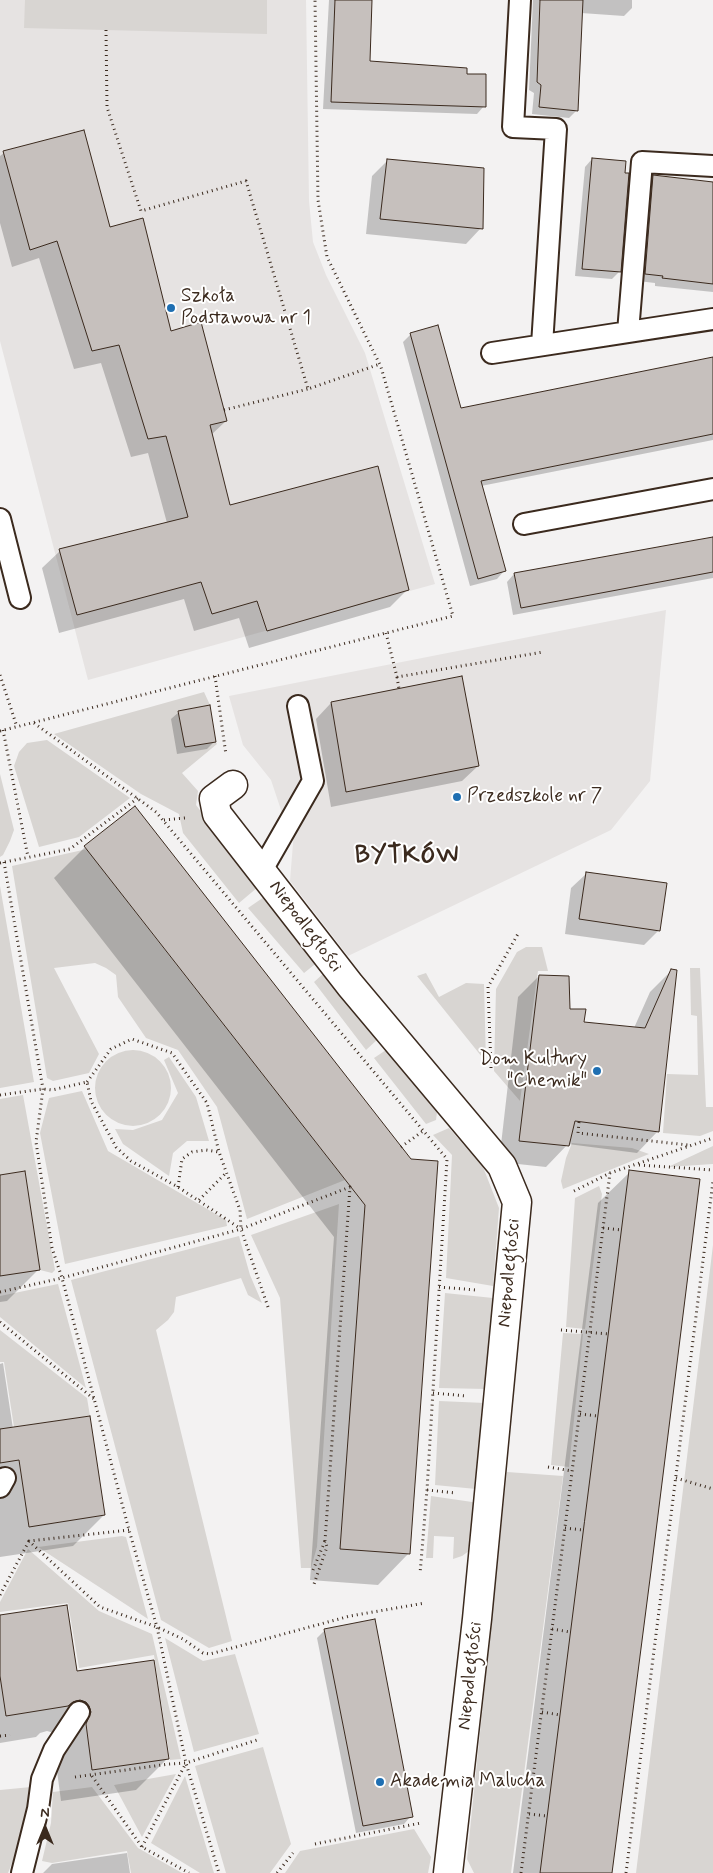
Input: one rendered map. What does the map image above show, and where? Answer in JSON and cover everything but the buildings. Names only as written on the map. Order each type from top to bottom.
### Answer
[{"type":"street","name":"Niepodległości","points":[[233,785],[214,799],[217,814],[350,985],[502,1166],[517,1202],[477,1619],[452,1853],[448,1873]]},
{"type":"lane","points":[[520,0],[513,126],[556,129],[542,345]]},
{"type":"lane","points":[[628,332],[642,162],[713,166]]},
{"type":"lane","points":[[492,352],[713,319]]},
{"type":"lane","points":[[524,524],[713,489]]},
{"type":"lane","points":[[0,519],[20,598]]},
{"type":"lane","points":[[262,870],[312,781],[298,706]]},
{"type":"lane","points":[[22,1873],[38,1809],[42,1779],[54,1750],[79,1712]]},
{"type":"path","points":[[28,857],[2,731],[453,616],[380,364],[327,257],[318,200],[315,0]]},
{"type":"path","points":[[106,30],[107,107],[141,211],[246,181],[308,389]]},
{"type":"path","points":[[224,410],[308,389],[380,364]]},
{"type":"path","points":[[386,633],[399,689]]},
{"type":"path","points":[[397,677],[543,652]]},
{"type":"path","points":[[0,676],[17,727]]},
{"type":"path","points":[[215,676],[226,755]]},
{"type":"path","points":[[33,722],[156,812],[447,1159],[427,1490],[420,1574]]},
{"type":"path","points":[[138,798],[70,848],[2,862],[43,1089],[36,1142],[52,1248],[62,1278],[128,1530],[157,1626],[186,1763],[219,1873]]},
{"type":"path","points":[[491,1068],[488,987],[519,932]]},
{"type":"path","points":[[0,1095],[43,1089],[52,1090],[87,1082],[111,1049],[132,1040],[172,1053],[207,1103],[219,1152],[240,1210],[241,1229],[268,1306]]},
{"type":"path","points":[[87,1082],[91,1101],[116,1146],[131,1161],[178,1187],[241,1229]]},
{"type":"path","points":[[579,1122],[578,1133],[691,1145]]},
{"type":"path","points":[[401,1146],[423,1131]]},
{"type":"path","points":[[574,1191],[610,1173],[713,1138]]},
{"type":"path","points":[[178,1187],[182,1159],[192,1152],[206,1150],[219,1152]]},
{"type":"path","points":[[636,1164],[713,1170]]},
{"type":"path","points":[[199,1200],[226,1173]]},
{"type":"path","points":[[521,1873],[610,1173]]},
{"type":"path","points":[[626,1873],[713,1181]]},
{"type":"path","points":[[0,1292],[62,1278],[241,1229],[350,1187],[325,1541],[313,1570]]},
{"type":"path","points":[[603,1228],[622,1230]]},
{"type":"path","points":[[0,1322],[94,1399]]},
{"type":"path","points":[[561,1330],[609,1334]]},
{"type":"path","points":[[580,1414],[598,1416]]},
{"type":"path","points":[[548,1467],[572,1471]]},
{"type":"path","points":[[676,1478],[713,1489]]},
{"type":"path","points":[[565,1528],[583,1530]]},
{"type":"path","points":[[29,1542],[128,1530]]},
{"type":"path","points":[[314,1584],[327,1547],[325,1541]]},
{"type":"path","points":[[0,1595],[29,1542]]},
{"type":"path","points":[[29,1542],[100,1607],[157,1626],[183,1639],[203,1653],[210,1654],[350,1616],[425,1603]]},
{"type":"path","points":[[552,1630],[570,1632]]},
{"type":"path","points":[[542,1712],[560,1714]]},
{"type":"path","points":[[0,1736],[10,1735]]},
{"type":"path","points":[[189,1873],[142,1847],[92,1776],[186,1763],[260,1739]]},
{"type":"path","points":[[142,1847],[186,1763]]},
{"type":"path","points":[[529,1814],[547,1816]]},
{"type":"path","points":[[315,1844],[428,1822]]},
{"type":"path","points":[[277,1873],[293,1852]]},
{"type":"shaded area","name":"Szkoła Podstawowa nr 1","points":[[0,0],[306,0],[309,201],[313,242],[326,275],[365,353],[435,584],[88,680],[0,341]]},
{"type":"shaded area","points":[[25,0],[267,0],[267,34],[24,28]]},
{"type":"shaded area","name":"Przedszkole nr 7","points":[[666,610],[650,781],[611,830],[348,956],[290,881],[294,831],[282,813],[271,780],[243,745],[229,696]]},
{"type":"shaded area","points":[[204,692],[210,705],[178,711],[185,747],[216,742],[217,744],[182,773],[198,791],[196,805],[258,887],[239,903],[183,833],[179,814],[141,794],[54,734]]},
{"type":"shaded area","points":[[47,740],[130,798],[79,837],[39,847],[14,766],[19,752],[27,743]]},
{"type":"shaded area","points":[[0,774],[14,830],[3,855],[0,857]]},
{"type":"shaded area","points":[[87,849],[345,1180],[247,1219],[217,1107],[178,1050],[146,1038],[118,997],[116,975],[95,963],[54,968],[99,1054],[89,1073],[53,1081],[47,1078],[12,866]]},
{"type":"shaded area","points":[[0,886],[34,1082],[0,1088]]},
{"type":"shaded area","points":[[264,897],[319,961],[304,973],[248,908]]},
{"type":"shaded area","points":[[526,947],[542,947],[548,971],[538,971],[520,1101],[494,1071],[496,989],[517,952]]},
{"type":"shaded area","points":[[690,968],[700,968],[706,1107],[713,1107],[713,1131],[700,1136],[663,1133],[667,1074],[698,1075],[697,1016],[691,1015]]},
{"type":"shaded area","points":[[324,973],[378,1039],[366,1050],[314,982]]},
{"type":"shaded area","points":[[426,973],[439,997],[466,983],[484,984],[486,1062],[417,976]]},
{"type":"shaded area","points":[[133,1050],[148,1053],[160,1061],[168,1073],[171,1088],[168,1103],[160,1115],[148,1123],[133,1126],[118,1123],[106,1115],[98,1103],[95,1088],[98,1073],[106,1061],[118,1053]]},
{"type":"shaded area","points":[[386,1050],[437,1112],[436,1120],[426,1124],[374,1058]]},
{"type":"shaded area","points":[[169,1057],[196,1097],[209,1141],[187,1141],[173,1153],[169,1176],[123,1144],[115,1129],[133,1130],[162,1120],[178,1093],[164,1060]]},
{"type":"shaded area","points":[[82,1091],[108,1151],[226,1220],[227,1226],[65,1264],[40,1133],[49,1098]]},
{"type":"shaded area","points":[[23,1095],[55,1270],[52,1273],[40,1270],[25,1171],[0,1175],[0,1099]]},
{"type":"shaded area","points":[[449,1128],[483,1167],[499,1208],[493,1286],[446,1278],[452,1155],[433,1135]]},
{"type":"shaded area","points":[[572,1143],[632,1148],[649,1154],[563,1189],[561,1181],[566,1158]]},
{"type":"shaded area","points":[[713,1146],[713,1164],[668,1167]]},
{"type":"shaded area","points":[[599,1186],[602,1194],[585,1329],[566,1327],[575,1198]]},
{"type":"shaded area","points":[[339,1204],[317,1547],[311,1568],[301,1568],[280,1298],[251,1235]]},
{"type":"shaded area","points":[[239,1236],[250,1275],[262,1303],[248,1295],[241,1278],[176,1297],[174,1312],[156,1330],[232,1641],[209,1648],[161,1620],[71,1280]]},
{"type":"shaded area","points":[[713,1245],[713,1873],[636,1873]]},
{"type":"shaded area","points":[[58,1284],[86,1388],[0,1317],[0,1296]]},
{"type":"shaded area","points":[[445,1293],[493,1298],[486,1389],[439,1388]]},
{"type":"shaded area","points":[[0,1330],[87,1398],[90,1416],[14,1427],[4,1362],[0,1362]]},
{"type":"shaded area","points":[[563,1333],[583,1334],[569,1467],[551,1465]]},
{"type":"shaded area","points":[[439,1401],[485,1403],[476,1489],[435,1485]]},
{"type":"shaded area","points":[[507,1472],[563,1476],[511,1873],[474,1873],[467,1859]]},
{"type":"shaded area","points":[[431,1496],[479,1503],[473,1545],[462,1556],[453,1559],[454,1537],[434,1536],[433,1558],[426,1558]]},
{"type":"shaded area","points":[[126,1537],[148,1619],[38,1547]]},
{"type":"shaded area","points":[[28,1549],[99,1611],[152,1634],[181,1759],[170,1760],[154,1655],[79,1668],[68,1603],[0,1612],[0,1602]]},
{"type":"shaded area","points":[[165,1638],[203,1661],[235,1654],[259,1734],[194,1752]]},
{"type":"shaded area","points":[[263,1747],[291,1844],[270,1873],[226,1873],[195,1766]]},
{"type":"shaded area","points":[[176,1774],[142,1837],[114,1785]]},
{"type":"shaded area","points":[[185,1776],[214,1873],[200,1873],[151,1843]]},
{"type":"shaded area","points":[[31,1787],[22,1838],[8,1873],[0,1873],[0,1790]]},
{"type":"shaded area","points":[[92,1787],[138,1848],[182,1873],[131,1873],[127,1851],[52,1863],[42,1861],[51,1823],[53,1792]]},
{"type":"shaded area","points":[[414,1829],[431,1857],[428,1873],[285,1873],[300,1851]]},
{"type":"place","name":"Szkoła Podstawowa nr 1","points":[[171,308]]},
{"type":"place","name":"Przedszkole nr 7","points":[[457,797]]},
{"type":"place","name":"Dom Kultury \"Chemik\"","points":[[597,1071]]},
{"type":"place","name":"Akademia Malucha","points":[[380,1782]]},
{"type":"district","name":"BYTKÓW","points":[[407,857]]}]
